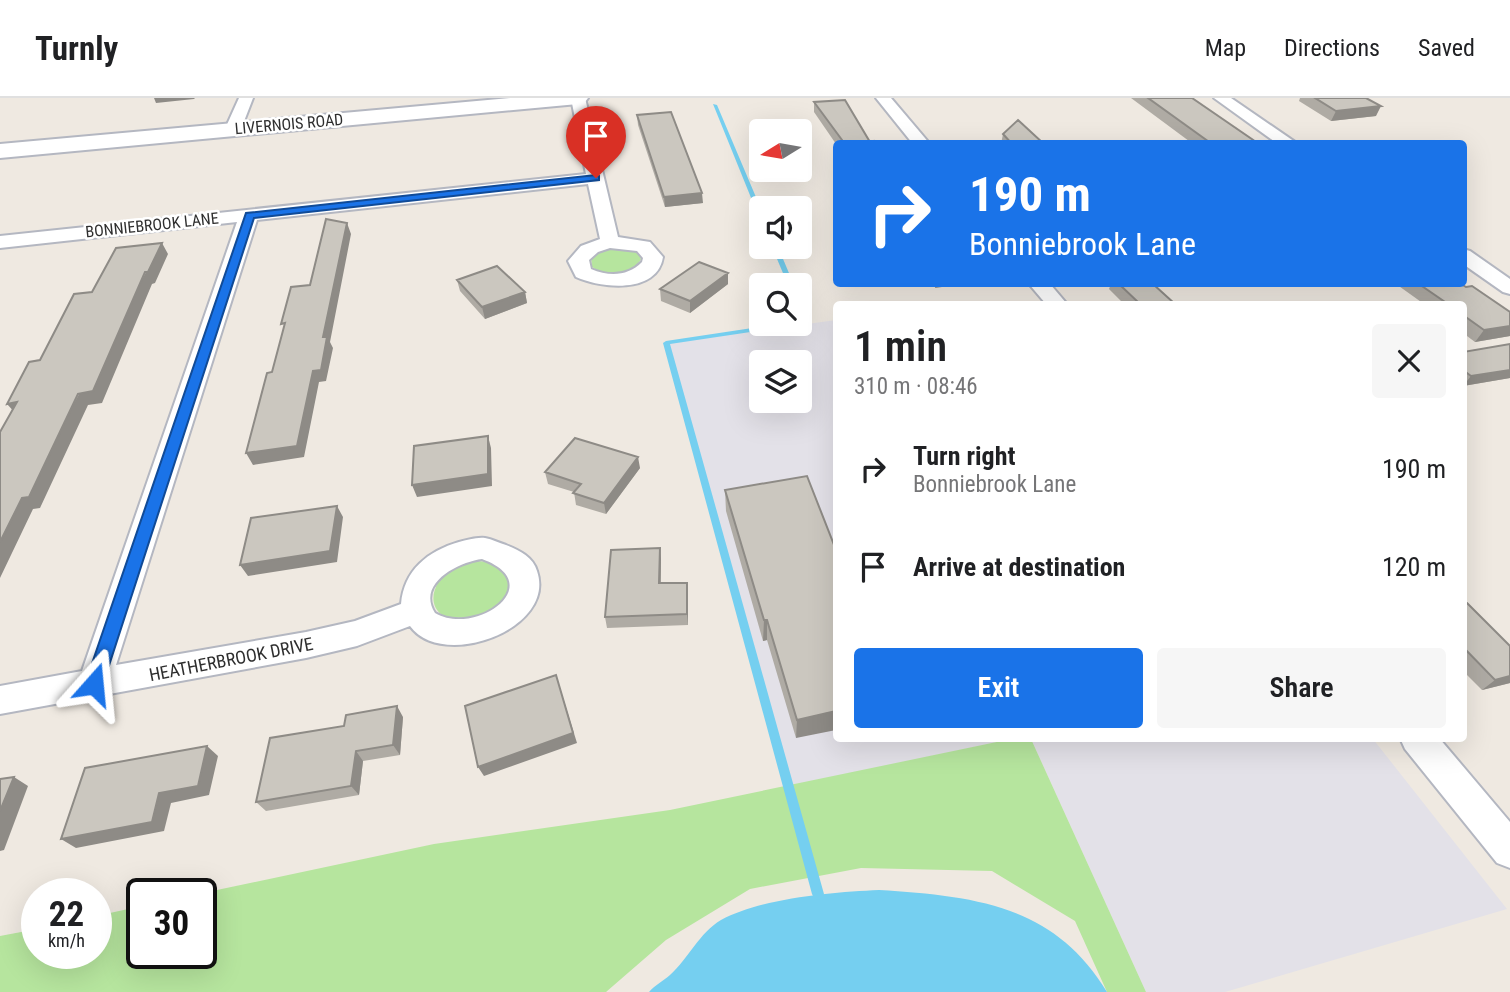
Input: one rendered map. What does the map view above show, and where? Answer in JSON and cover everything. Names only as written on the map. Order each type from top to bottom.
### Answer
[{"type":"main road","name":"LIVERNOIS ROAD","points":[[0,151],[578,98]]},
{"type":"street","points":[[233,129],[246,98]]},
{"type":"street","points":[[578,98],[610,242]]},
{"type":"street","points":[[883,98],[919,140]]},
{"type":"street","points":[[1221,98],[1284,140]]},
{"type":"street","name":"BONNIEBROOK LANE","points":[[0,242],[596,178]]},
{"type":"street","points":[[94,684],[250,215]]},
{"type":"street","points":[[1467,258],[1510,288]]},
{"type":"street","points":[[1042,287],[1053,301]]},
{"type":"street","name":"HEATHERBROOK DRIVE","points":[[0,700],[306,645],[357,633],[416,611]]},
{"type":"street","points":[[1421,742],[1510,850]]},
{"type":"shaded area","points":[[833,320],[833,742],[997,742],[791,786],[669,343],[749,332],[749,336],[812,336],[812,323]]},
{"type":"shaded area","points":[[1032,742],[1375,742],[1507,909],[1225,992],[1146,992]]},
{"type":"green space","points":[[615,247],[637,251],[641,259],[626,272],[605,272],[592,267],[591,258],[600,250]]},
{"type":"green space","points":[[477,561],[491,562],[509,574],[510,593],[505,603],[489,615],[469,621],[450,619],[442,615],[434,604],[437,585],[454,567]]},
{"type":"green space","points":[[997,742],[1032,742],[1146,992],[1107,992],[1075,921],[992,871],[861,868],[750,889],[666,940],[606,992],[0,992],[0,936],[21,932],[21,969],[112,969],[112,913],[126,909],[126,969],[217,969],[217,890],[434,844],[670,810]]},
{"type":"water","points":[[879,890],[946,896],[1008,910],[1036,923],[1062,940],[1086,963],[1107,992],[649,992],[677,968],[713,925],[738,912],[777,901]]},
{"type":"building","points":[[1148,98],[1192,98],[1253,140],[1206,140]]},
{"type":"building","points":[[1315,98],[1366,98],[1381,106],[1336,111]]},
{"type":"building","points":[[845,100],[869,140],[842,140],[814,102]]},
{"type":"building","points":[[671,112],[702,193],[664,197],[637,115]]},
{"type":"building","points":[[1018,120],[1040,140],[1008,140],[1003,134]]},
{"type":"building","points":[[326,219],[347,223],[323,337],[327,337],[321,370],[313,371],[297,446],[246,453],[267,373],[272,372],[291,287],[310,285]]},
{"type":"building","points":[[162,243],[148,272],[145,272],[93,391],[78,394],[29,497],[22,498],[0,542],[0,432],[17,402],[7,404],[29,362],[40,360],[74,294],[92,292],[116,248]]},
{"type":"building","points":[[699,262],[728,273],[690,301],[660,289]]},
{"type":"building","points":[[497,266],[525,292],[482,307],[457,280]]},
{"type":"building","points":[[1472,286],[1510,312],[1510,326],[1484,330],[1467,318],[1467,301],[1444,301],[1423,287]]},
{"type":"building","points":[[1122,287],[1156,287],[1172,301],[1137,301]]},
{"type":"building","points":[[1510,344],[1510,370],[1471,376],[1467,373],[1467,351]]},
{"type":"building","points":[[488,436],[488,474],[412,485],[414,446]]},
{"type":"building","points":[[575,438],[638,457],[604,503],[573,493],[581,484],[545,472]]},
{"type":"building","points":[[807,476],[833,542],[833,712],[797,720],[725,490]]},
{"type":"building","points":[[337,506],[330,551],[240,565],[251,518]]},
{"type":"building","points":[[660,548],[659,583],[687,583],[687,614],[605,617],[611,550]]},
{"type":"building","points":[[1467,603],[1510,646],[1510,676],[1495,680],[1467,651]]},
{"type":"building","points":[[556,675],[573,733],[478,767],[465,706]]},
{"type":"building","points":[[397,706],[393,745],[356,751],[351,786],[256,802],[270,738],[344,726],[346,715]]},
{"type":"building","points":[[207,746],[198,786],[159,793],[152,822],[61,839],[85,768]]},
{"type":"building","points":[[14,777],[0,811],[0,779]]},
{"type":"waterway","points":[[715,105],[753,196]]},
{"type":"waterway","points":[[780,259],[786,273]]},
{"type":"waterway","points":[[749,330],[666,343],[818,894]]},
{"type":"route","points":[[94,684],[250,215],[596,178]]}]
